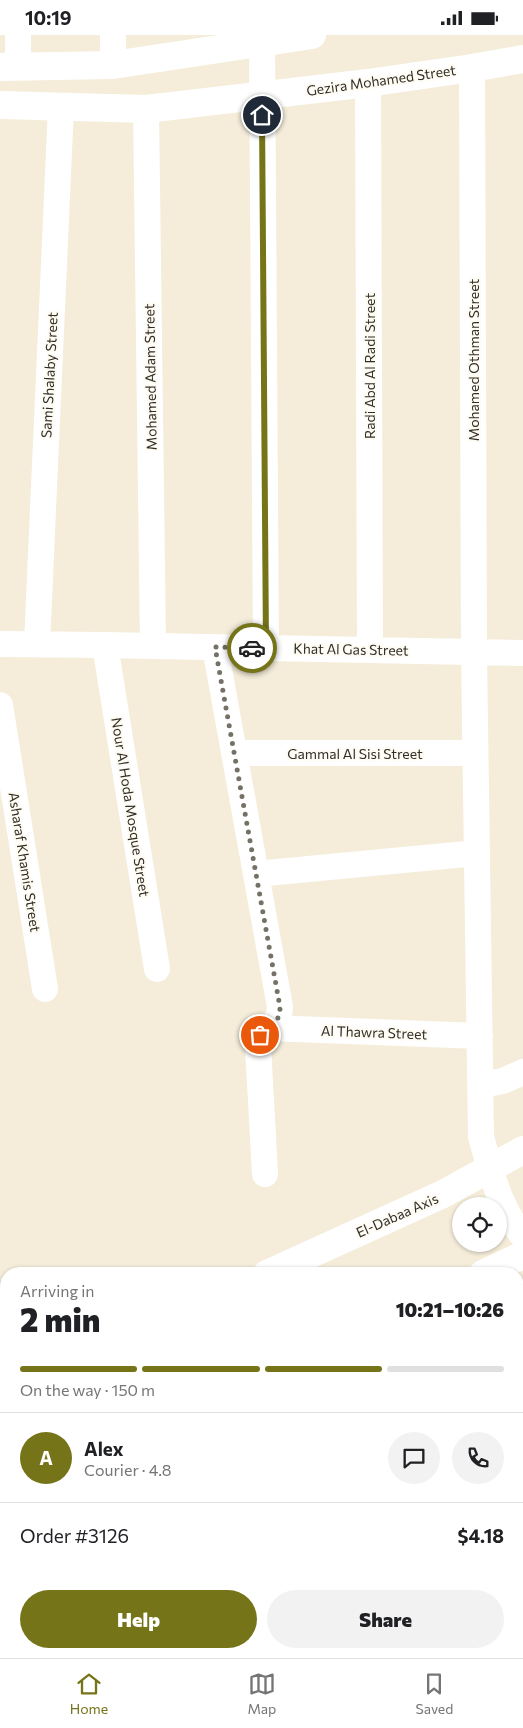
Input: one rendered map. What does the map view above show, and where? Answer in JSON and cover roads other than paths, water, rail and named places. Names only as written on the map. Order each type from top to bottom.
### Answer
[{"type":"main road","points":[[9,67],[113,65],[312,35]]},
{"type":"main road","name":"Gezira Mohamed Street","points":[[0,105],[146,109],[368,83],[523,59]]},
{"type":"main road","name":"El-Dabaa Axis","points":[[283,1267],[444,1194],[523,1150]]},
{"type":"main road","points":[[498,1267],[523,1255]]},
{"type":"street","points":[[9,67],[18,35]]},
{"type":"street","points":[[113,35],[113,65]]},
{"type":"street","points":[[262,44],[266,648]]},
{"type":"street","name":"Mohamed Othman Street","points":[[472,68],[474,652],[481,1137],[500,1197],[517,1229],[523,1235]]},
{"type":"street","name":"Radi Abd Al Radi Street","points":[[368,83],[370,650]]},
{"type":"street","name":"Sami Shalaby Street","points":[[37,644],[61,107]]},
{"type":"street","name":"Mohamed Adam Street","points":[[146,109],[153,646]]},
{"type":"street","name":"Khat Al Gas Street","points":[[0,644],[523,653]]},
{"type":"street","name":"Nour Al Hoda Mosque Street","points":[[105,645],[157,969]]},
{"type":"street","points":[[215,647],[280,1007],[277,1020],[260,1035],[258,1046],[265,1174]]},
{"type":"street","name":"Asharaf Khamis Street","points":[[0,705],[45,989]]},
{"type":"street","name":"Gammal Al Sisi Street","points":[[234,753],[476,753]]},
{"type":"street","points":[[256,874],[477,853]]},
{"type":"street","name":"Al Thawra Street","points":[[269,1028],[480,1036]]},
{"type":"street","points":[[481,1085],[503,1081],[523,1072]]}]
